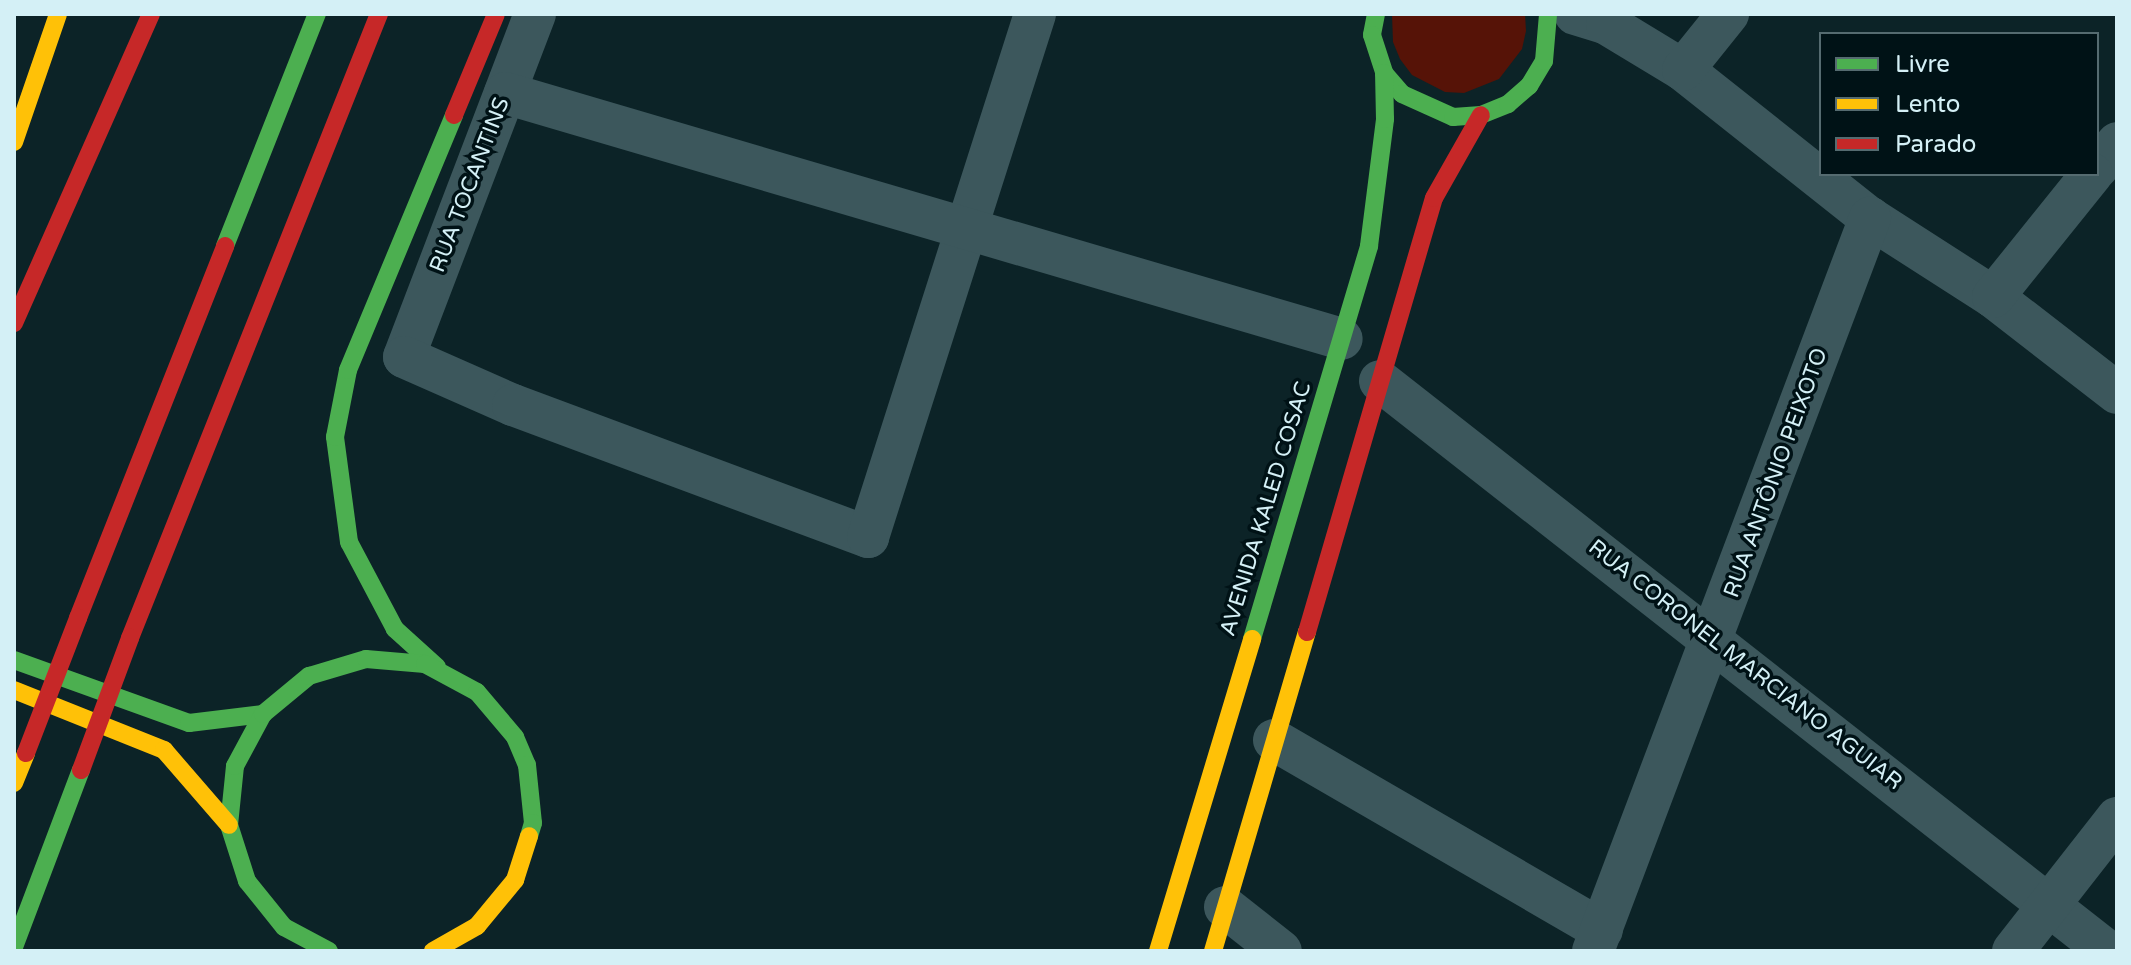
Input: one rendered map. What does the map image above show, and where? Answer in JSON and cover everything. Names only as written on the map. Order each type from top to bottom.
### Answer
[{"type":"main road","points":[[14,142],[58,14]]},
{"type":"main road","points":[[14,323],[151,14]]},
{"type":"main road","points":[[14,783],[317,14]]},
{"type":"main road","points":[[14,947],[130,638],[379,14]]},
{"type":"main road","points":[[433,951],[477,926],[499,905],[521,866],[533,823],[527,765],[498,713],[477,692],[442,671],[395,629],[370,588],[342,512],[335,437],[348,370],[496,14]]},
{"type":"main road","points":[[1376,14],[1372,35],[1384,73],[1402,94],[1426,109],[1453,117],[1481,115],[1508,104],[1529,86],[1544,61],[1548,14]]},
{"type":"main road","name":"AVENIDA KALED COSAC","points":[[1158,951],[1369,246],[1385,119],[1384,73]]},
{"type":"main road","points":[[1213,951],[1434,198],[1481,115]]},
{"type":"main road","points":[[229,825],[235,766],[263,714],[284,693],[336,665],[395,659],[442,671]]},
{"type":"main road","points":[[14,660],[189,723],[263,714]]},
{"type":"main road","points":[[14,690],[164,750],[194,778],[229,825],[247,881],[263,906],[284,927],[329,951]]},
{"type":"main road","points":[[499,905],[499,936]]},
{"type":"street","name":"RUA TOCANTINS","points":[[535,14],[404,357],[513,405],[868,537],[965,232]]},
{"type":"street","points":[[965,232],[1035,14]]},
{"type":"street","points":[[1575,14],[1607,24],[1683,70],[1870,218],[1993,297],[2117,393]]},
{"type":"street","points":[[1683,70],[1728,14]]},
{"type":"street","points":[[505,93],[965,232],[1342,339]]},
{"type":"street","points":[[2099,166],[2117,143]]},
{"type":"street","points":[[1993,297],[2090,176]]},
{"type":"street","name":"RUA ANTÔNIO PEIXOTO","points":[[1598,940],[1715,639],[1870,218]]},
{"type":"street","name":"RUA CORONEL MARCIANO AGUIAR","points":[[1380,381],[1715,639],[2107,951]]},
{"type":"street","points":[[1274,740],[1598,940]]},
{"type":"street","points":[[2013,951],[2117,818]]},
{"type":"street","points":[[1225,907],[1281,951]]},
{"type":"shaded area","points":[[1392,14],[1525,14],[1526,31],[1522,49],[1499,79],[1464,93],[1445,92],[1412,75],[1400,59],[1393,42]]},
{"type":"traffic: fast","points":[[225,246],[317,14]]},
{"type":"traffic: fast","points":[[1376,14],[1372,35],[1384,73],[1402,94],[1453,117],[1481,115],[1508,104],[1529,86],[1544,61],[1548,14]]},
{"type":"traffic: fast","points":[[1252,639],[1369,246],[1385,119],[1384,73]]},
{"type":"traffic: fast","points":[[437,667],[395,629],[349,542],[335,437],[348,370],[454,115]]},
{"type":"traffic: fast","points":[[329,951],[284,927],[247,881],[229,825],[235,766],[263,714],[309,676],[366,659],[425,664],[477,692],[515,737],[527,765],[533,823],[529,836]]},
{"type":"traffic: fast","points":[[14,660],[189,723],[263,714]]},
{"type":"traffic: fast","points":[[14,947],[81,770]]},
{"type":"traffic: slow","points":[[14,142],[58,14]]},
{"type":"traffic: slow","points":[[1213,951],[1307,632]]},
{"type":"traffic: slow","points":[[1158,951],[1252,639]]},
{"type":"traffic: slow","points":[[14,690],[164,750],[229,825]]},
{"type":"traffic: slow","points":[[14,783],[26,753]]},
{"type":"traffic: slow","points":[[433,951],[477,926],[515,880],[529,836]]},
{"type":"traffic: jam","points":[[14,323],[151,14]]},
{"type":"traffic: jam","points":[[130,638],[379,14]]},
{"type":"traffic: jam","points":[[454,115],[496,14]]},
{"type":"traffic: jam","points":[[1307,632],[1434,198],[1481,115]]},
{"type":"traffic: jam","points":[[78,618],[225,246]]},
{"type":"traffic: jam","points":[[26,753],[78,618]]},
{"type":"traffic: jam","points":[[81,770],[130,638]]}]
